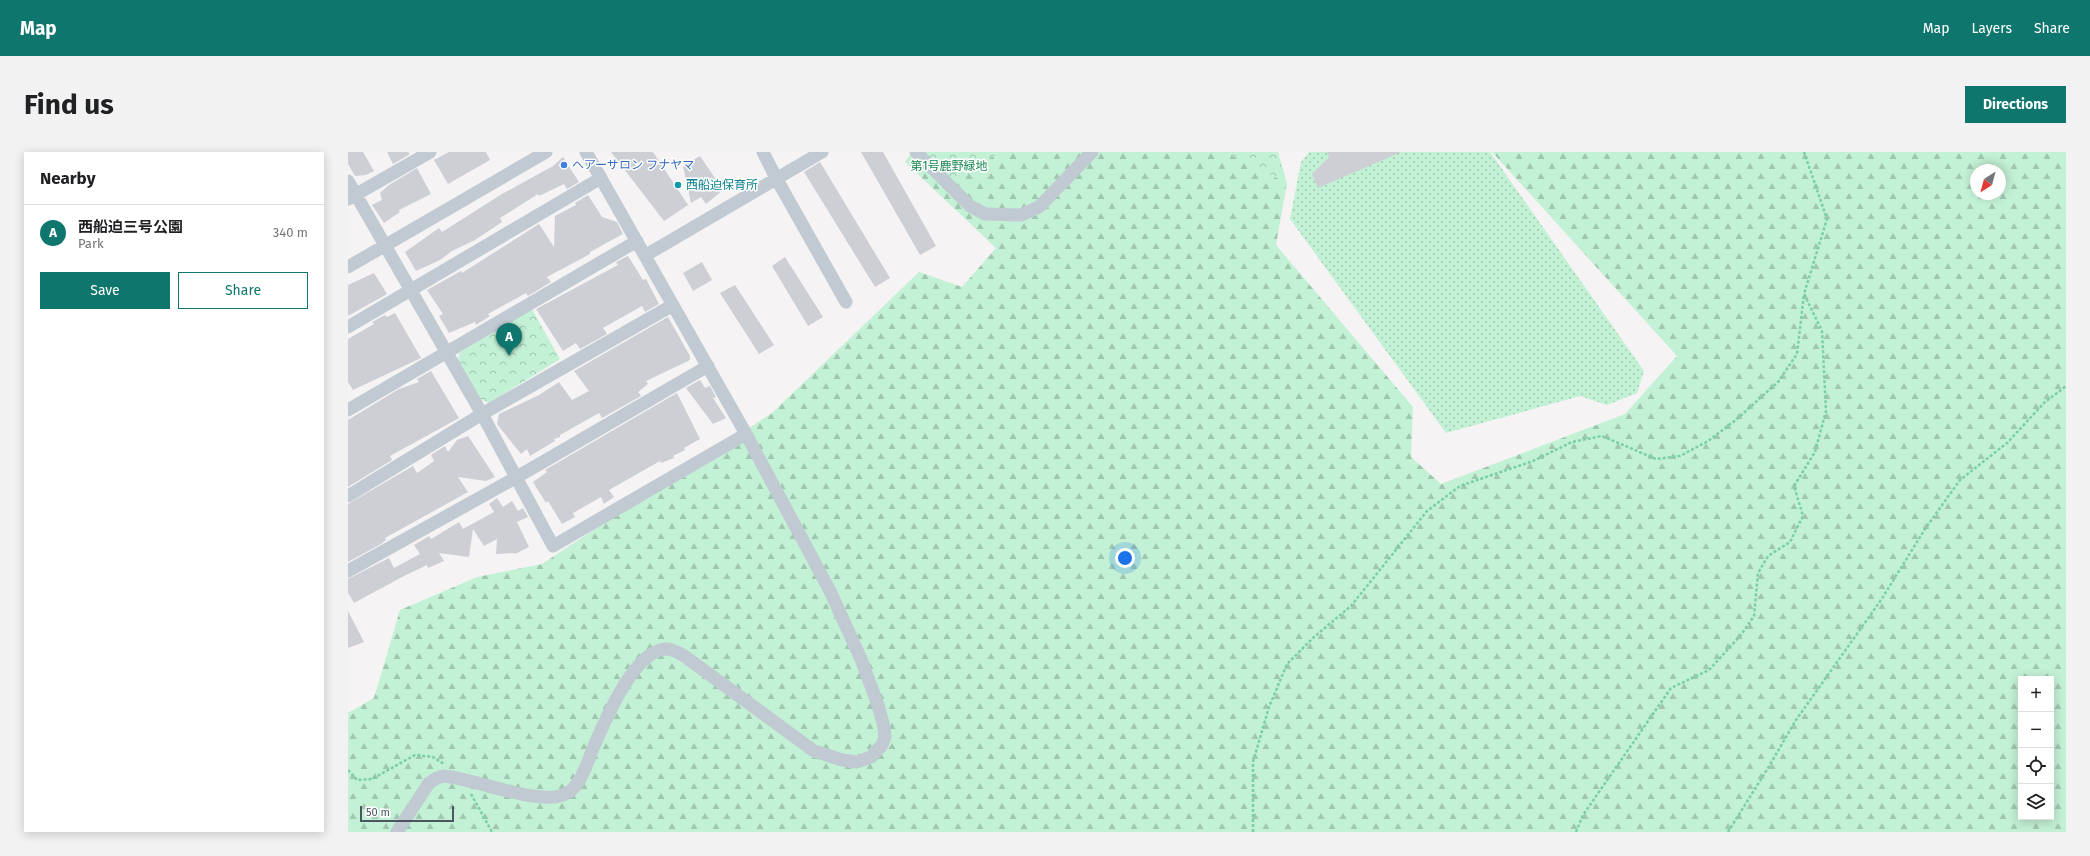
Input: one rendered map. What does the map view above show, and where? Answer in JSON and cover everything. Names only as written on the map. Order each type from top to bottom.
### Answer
[{"type":"street","points":[[352,197],[430,152]]},
{"type":"street","points":[[348,267],[384,244],[546,152]]},
{"type":"street","points":[[397,832],[429,783],[444,776],[540,798],[562,796],[570,792],[583,772],[602,729],[632,673],[651,655],[665,649],[683,655],[814,751],[842,760],[857,762],[871,757],[882,745],[884,727],[861,659],[830,591],[746,434],[646,255],[586,152]]},
{"type":"street","points":[[763,152],[776,178],[846,302]]},
{"type":"street","points":[[646,255],[822,152]]},
{"type":"street","points":[[916,152],[970,206],[985,214],[1022,215],[1040,207],[1092,152]]},
{"type":"street","points":[[348,327],[601,178]]},
{"type":"street","points":[[348,181],[352,197],[384,244],[411,290],[517,477],[553,546],[746,434]]},
{"type":"street","points":[[348,410],[446,351],[637,241]]},
{"type":"street","points":[[348,496],[482,414],[673,305]]},
{"type":"street","points":[[348,571],[517,477],[708,366]]},
{"type":"path","points":[[1253,832],[1253,762],[1269,707],[1287,664],[1314,637],[1351,606],[1427,511],[1460,486],[1533,461],[1572,442],[1602,436],[1656,459],[1680,456],[1708,441],[1737,419],[1778,382],[1796,354],[1804,294],[1826,219],[1804,152]]},
{"type":"path","points":[[1576,832],[1582,815],[1671,688],[1709,670],[1741,635],[1754,616],[1758,573],[1768,556],[1790,542],[1803,516],[1794,486],[1815,452],[1826,411],[1822,331],[1804,294]]},
{"type":"path","points":[[1728,832],[1796,720],[1881,600],[1925,529],[1960,480],[2007,443],[2044,403],[2066,386]]},
{"type":"path","points":[[348,770],[357,780],[372,778],[415,755],[433,758],[449,767],[462,779],[476,800],[492,832]]},
{"type":"green space","name":"第1号鹿野緑地","points":[[911,152],[1000,152],[947,185]]},
{"type":"green space","points":[[912,152],[1273,152],[1287,183],[1276,245],[1413,407],[1411,457],[1441,484],[1625,414],[1677,356],[1492,152],[2066,152],[2066,832],[348,832],[348,713],[374,698],[400,610],[477,577],[542,564],[772,413],[919,272],[962,287],[996,248],[905,162]]},
{"type":"green space","points":[[1224,152],[1278,152],[1287,183]]},
{"type":"green space","points":[[1309,152],[1490,152],[1644,371],[1637,393],[1607,405],[1580,396],[1446,433],[1290,219],[1301,162]]},
{"type":"green space","points":[[532,309],[560,359],[489,403],[480,399],[458,362],[459,353]]},
{"type":"building","points":[[348,152],[363,152],[374,171],[366,175],[355,176],[348,164]]},
{"type":"building","points":[[387,152],[408,152],[410,154],[393,164]]},
{"type":"building","points":[[449,152],[486,152],[490,160],[448,184],[434,160]]},
{"type":"building","name":"西船迫保育所","points":[[611,152],[653,152],[688,205],[664,221]]},
{"type":"building","points":[[861,152],[883,152],[936,246],[920,255]]},
{"type":"building","points":[[1327,152],[1401,152],[1318,188],[1312,174],[1329,157]]},
{"type":"building","points":[[700,156],[723,190],[706,204],[701,197],[691,203],[683,166]]},
{"type":"building","points":[[563,157],[579,182],[567,189],[564,184],[539,196],[538,194],[500,218],[502,222],[475,240],[452,251],[440,260],[416,271],[405,252],[439,228],[442,232],[502,194],[553,166]]},
{"type":"building","points":[[820,162],[890,278],[875,287],[804,172]]},
{"type":"building","points":[[417,168],[431,194],[399,210],[400,212],[384,223],[372,205],[382,200],[380,193],[389,185]]},
{"type":"building","points":[[588,195],[602,217],[617,222],[623,234],[547,277],[551,282],[528,296],[526,293],[488,314],[490,316],[476,325],[475,322],[449,333],[439,316],[443,314],[427,290],[461,271],[462,273],[539,224],[554,247],[555,216],[576,205],[575,203]]},
{"type":"building","points":[[628,256],[643,280],[646,279],[659,304],[645,312],[642,306],[603,328],[607,334],[580,349],[576,343],[563,351],[536,309],[618,265],[616,262]]},
{"type":"building","points":[[785,257],[823,317],[808,326],[772,266]]},
{"type":"building","points":[[702,262],[712,280],[693,291],[683,273]]},
{"type":"building","points":[[374,273],[387,294],[348,316],[348,285]]},
{"type":"building","points":[[735,285],[774,345],[759,354],[720,293]]},
{"type":"building","points":[[395,313],[421,358],[353,390],[348,382],[348,339],[374,324],[372,322],[385,315],[387,317]]},
{"type":"building","points":[[668,317],[690,356],[690,360],[646,381],[648,384],[638,392],[641,396],[602,418],[599,413],[560,435],[560,437],[554,439],[555,441],[530,456],[527,449],[521,454],[497,424],[499,414],[539,395],[559,382],[572,400],[589,391],[574,371]]},
{"type":"building","points":[[431,371],[459,418],[390,456],[392,460],[348,487],[348,420],[399,389],[419,382],[417,379]]},
{"type":"building","points":[[700,380],[705,388],[710,386],[716,397],[713,398],[726,418],[713,424],[686,388]]},
{"type":"building","points":[[677,393],[700,439],[684,448],[685,450],[673,456],[674,458],[661,463],[660,461],[609,490],[614,497],[604,504],[601,497],[573,513],[575,517],[562,524],[548,501],[546,503],[533,482],[547,472],[545,470]]},
{"type":"building","points":[[468,436],[495,477],[486,481],[458,477],[468,492],[385,538],[386,540],[381,544],[348,562],[348,504],[413,466],[417,473],[434,461],[431,455],[445,446],[448,452],[457,440]]},
{"type":"building","points":[[497,498],[503,507],[512,501],[518,511],[523,508],[528,517],[517,522],[529,547],[515,554],[496,554],[497,539],[484,546],[473,529],[469,557],[439,553],[444,561],[428,568],[427,565],[354,603],[348,593],[348,579],[389,558],[394,568],[420,554],[414,545],[429,536],[431,539],[459,522],[463,529],[494,512],[489,504]]},
{"type":"building","points":[[348,611],[364,642],[348,648]]},
{"type":"place","name":"ヘアーサロン フナヤマ","points":[[564,165]]},
{"type":"place","name":"西船迫保育所","points":[[678,185]]},
{"type":"place","name":"西船迫三号公園","points":[[509,356]]}]
